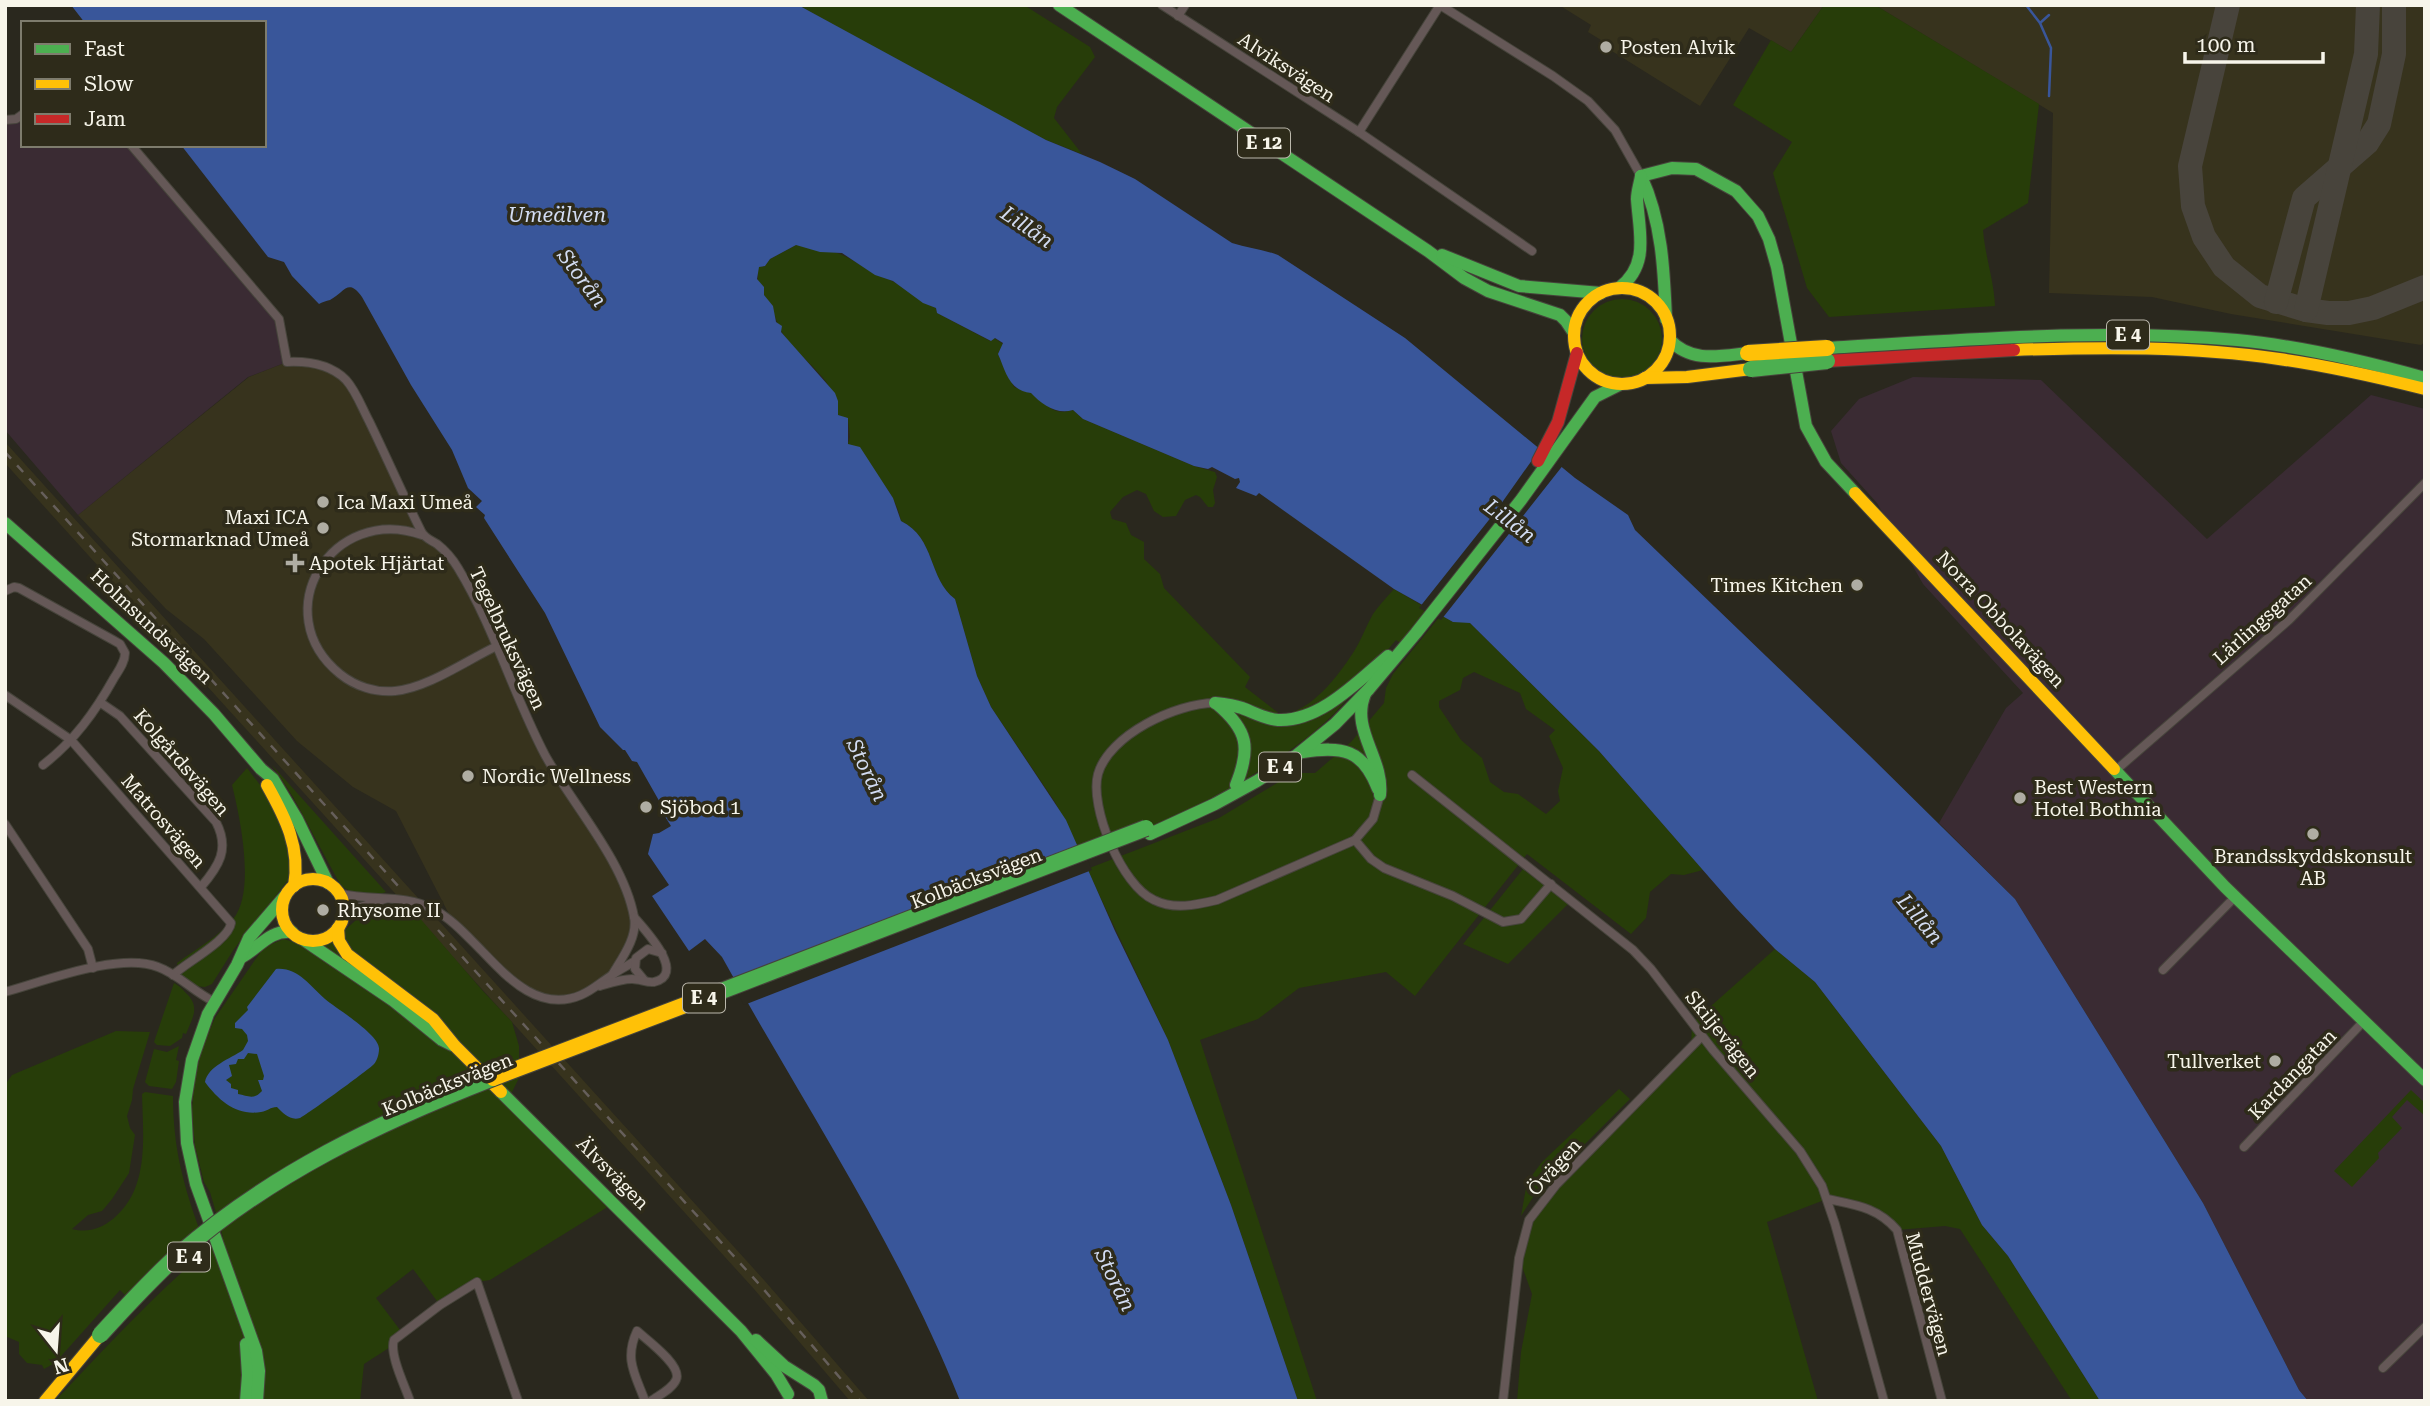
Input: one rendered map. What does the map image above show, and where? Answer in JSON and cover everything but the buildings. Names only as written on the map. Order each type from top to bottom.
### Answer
[{"type":"main road","name":"E 12","points":[[1059,5],[1450,268],[1486,290],[1562,316],[1574,333]]},
{"type":"main road","name":"Norra Obbolavägen","points":[[1641,176],[1672,168],[1696,169],[1737,191],[1759,216],[1777,267],[1805,426],[1826,462],[2235,897],[2425,1080]]},
{"type":"main road","points":[[1619,288],[1631,279],[1638,265],[1640,226],[1637,196],[1641,176]]},
{"type":"main road","points":[[1641,176],[1650,192],[1656,223],[1670,340],[1661,364],[1645,378]]},
{"type":"main road","name":"E 12","points":[[1428,251],[1451,257],[1518,286],[1601,293]]},
{"type":"main road","points":[[1574,333],[1584,307],[1601,293],[1619,288],[1632,289],[1649,297],[1667,319]]},
{"type":"main road","name":"E 4","points":[[1574,333],[1577,352]]},
{"type":"main road","name":"E 4","points":[[1621,384],[1645,378],[1687,377],[1749,361],[2069,336],[2156,335],[2239,340],[2295,348],[2425,378]]},
{"type":"main road","name":"E 4","points":[[1670,340],[1676,349],[1693,356],[1749,361]]},
{"type":"main road","name":"E 4","points":[[1827,354],[2076,348],[2206,350],[2301,361],[2425,389]]},
{"type":"main road","points":[[1577,352],[1590,372],[1600,379],[1621,384]]},
{"type":"main road","name":"Kolbäcksvägen","points":[[1562,434],[1577,352]]},
{"type":"main road","name":"Kolbäcksvägen","points":[[45,1401],[79,1359],[103,1340],[184,1262],[221,1231],[333,1157],[455,1102],[1234,796],[1298,753],[1337,722],[1366,692],[1512,512],[1562,434],[1595,397],[1621,384]]},
{"type":"main road","name":"Holmsundsvägen","points":[[5,523],[164,663],[273,779],[334,888]]},
{"type":"main road","name":"Kolbäcksvägen","points":[[1148,831],[1236,785],[1284,753],[1333,714],[1388,656],[1403,644]]},
{"type":"main road","points":[[1210,703],[1235,705],[1266,718],[1296,719],[1336,699],[1388,656]]},
{"type":"main road","points":[[1366,692],[1360,710],[1361,722],[1364,737],[1382,774],[1380,795]]},
{"type":"main road","points":[[1210,703],[1238,723],[1245,737],[1247,755],[1236,785]]},
{"type":"main road","points":[[1298,753],[1325,748],[1341,748],[1353,752],[1362,761],[1380,795]]},
{"type":"main road","name":"Holmsundsvägen","points":[[261,769],[282,812],[297,853],[298,872],[290,891]]},
{"type":"main road","points":[[242,957],[272,933],[322,939],[340,922],[344,909],[334,888],[317,879],[304,880],[290,891],[254,932],[242,957],[214,1001],[196,1041],[186,1076],[185,1133],[193,1172],[250,1332],[259,1365],[257,1401]]},
{"type":"main road","points":[[290,891],[283,914],[297,935]]},
{"type":"main road","name":"Älvsvägen","points":[[340,922],[339,941],[347,954],[449,1035],[455,1046],[741,1331],[776,1374],[787,1399]]},
{"type":"main road","name":"Älvsvägen","points":[[297,935],[394,1001],[442,1040],[455,1046]]},
{"type":"main road","points":[[245,1323],[248,1365],[246,1401]]},
{"type":"main road","name":"Älvsvägen","points":[[741,1331],[819,1390],[822,1401]]},
{"type":"main road","name":"Kolbäcksvägen","points":[[59,1401],[103,1340]]},
{"type":"main road","points":[[787,1399],[793,1385],[808,1382]]},
{"type":"street","name":"Alviksvägen","points":[[1162,5],[1359,132],[1532,251]]},
{"type":"street","points":[[1178,16],[1185,5]]},
{"type":"street","points":[[1359,132],[1440,5],[1588,101],[1615,130],[1641,176]]},
{"type":"street","name":"Tegelbruksvägen","points":[[133,147],[279,319],[287,362],[318,364],[331,369],[349,383],[387,457],[422,535],[451,557],[497,646],[539,743],[622,882],[634,917],[634,931],[626,952],[612,975]]},
{"type":"street","name":"Lärlingsgatan","points":[[2115,771],[2288,620],[2425,483]]},
{"type":"street","points":[[422,535],[394,528],[371,530],[345,541],[323,561],[313,580],[308,604],[311,633],[323,657],[345,679],[365,688],[388,692],[418,685],[497,646]]},
{"type":"street","points":[[5,591],[19,587],[120,644],[125,653],[125,659],[90,719],[64,748],[43,765]]},
{"type":"street","name":"Matrosvägen","points":[[5,695],[71,740],[231,923],[230,930],[173,975]]},
{"type":"street","name":"Kolgårdsvägen","points":[[101,703],[120,716],[216,822],[222,838],[221,860],[201,887]]},
{"type":"street","points":[[1210,703],[1157,717],[1107,756],[1099,771],[1097,796],[1110,840],[1126,874],[1140,891],[1153,900],[1178,906],[1193,906],[1217,900],[1355,840],[1373,819],[1380,795]]},
{"type":"street","name":"Skiljevägen","points":[[1412,775],[1633,950],[1800,1151],[1827,1199],[1884,1401]]},
{"type":"street","points":[[5,824],[88,948],[93,968]]},
{"type":"street","points":[[1355,840],[1371,859],[1384,868],[1453,896],[1503,922],[1521,919],[1551,884]]},
{"type":"street","points":[[334,888],[351,897],[415,902],[442,914],[508,978],[528,993],[553,999],[579,996],[597,987],[648,949],[662,953],[667,962],[666,973],[657,981],[630,979],[597,987]]},
{"type":"street","points":[[2163,970],[2235,897]]},
{"type":"street","points":[[340,922],[357,908],[386,898]]},
{"type":"street","name":"Tegelbruksvägen","points":[[634,917],[662,953]]},
{"type":"street","points":[[634,931],[636,972],[643,980]]},
{"type":"street","points":[[5,992],[108,964],[150,964],[161,967],[199,994],[214,1001]]},
{"type":"street","name":"Kardangatan","points":[[2244,1147],[2363,1022]]},
{"type":"street","name":"Övägen","points":[[1503,1401],[1519,1258],[1529,1220],[1556,1185],[1702,1036]]},
{"type":"street","name":"Muddervägen","points":[[1827,1199],[1885,1216],[1897,1230],[1942,1401]]},
{"type":"street","points":[[410,1401],[392,1346],[394,1340],[440,1305],[477,1282],[518,1401]]},
{"type":"street","points":[[2383,1368],[2425,1326]]},
{"type":"street","points":[[645,1401],[629,1356],[637,1331],[673,1364],[678,1373],[678,1378],[671,1386],[650,1401]]},
{"type":"shaded area","points":[[1559,5],[1824,5],[1791,52],[1749,28],[1700,106],[1599,43],[1601,40],[1588,32],[1591,25]]},
{"type":"shaded area","points":[[1875,5],[2425,5],[2425,342],[2421,345],[2231,314],[2152,297],[2049,293],[2053,113]]},
{"type":"shaded area","points":[[21,115],[21,147],[133,147],[274,313],[287,362],[248,377],[78,515],[5,430],[5,120]]},
{"type":"shaded area","points":[[287,362],[313,363],[344,378],[418,523],[459,569],[533,730],[622,882],[634,931],[612,975],[571,998],[528,993],[453,922],[396,811],[353,787],[297,741],[204,639],[166,609],[78,515],[249,377]]},
{"type":"shaded area","points":[[1913,377],[2041,380],[2207,539],[2371,395],[2425,409],[2425,1401],[2308,1401],[2299,1390],[2203,1203],[2015,899],[1939,823],[2006,708],[2023,693],[1923,584],[1877,503],[1841,463],[1831,431],[1859,399]]},
{"type":"shaded area","points":[[5,442],[764,1280],[869,1401],[850,1401],[754,1289],[5,463]]},
{"type":"green space","points":[[798,5],[1024,5],[1090,47],[1095,57],[1057,107],[1054,118],[1082,154],[1046,140],[974,103]]},
{"type":"green space","points":[[1824,5],[1875,5],[2039,104],[2028,203],[1983,230],[1995,306],[1829,317],[1807,288],[1773,173],[1792,142],[1733,105],[1771,40],[1791,52]]},
{"type":"green space","points":[[796,245],[829,250],[845,257],[899,285],[936,308],[937,313],[990,341],[994,338],[1003,344],[998,354],[1014,387],[1031,393],[1054,410],[1073,410],[1083,419],[1194,466],[1215,472],[1217,477],[1213,490],[1213,507],[1208,507],[1196,495],[1185,500],[1176,516],[1163,517],[1154,511],[1146,494],[1137,490],[1123,497],[1110,512],[1112,519],[1126,523],[1131,535],[1144,542],[1144,559],[1160,574],[1164,588],[1250,677],[1245,687],[1281,715],[1303,707],[1323,692],[1356,648],[1373,614],[1394,589],[1433,612],[1406,647],[1396,640],[1334,714],[1278,759],[1215,796],[1084,859],[1055,802],[991,707],[977,676],[955,599],[940,581],[926,548],[912,528],[901,521],[887,489],[848,444],[848,419],[838,415],[831,390],[816,370],[790,344],[778,325],[764,295],[764,287],[758,282],[758,267],[765,266],[770,259]]},
{"type":"green space","points":[[1614,299],[1630,299],[1651,310],[1662,331],[1662,347],[1651,368],[1630,379],[1614,379],[1600,373],[1588,361],[1582,347],[1582,331],[1588,317],[1600,305]]},
{"type":"green space","points":[[1441,615],[1453,622],[1469,622],[1599,751],[1703,870],[1684,875],[1671,874],[1650,892],[1646,918],[1631,934],[1527,854],[1415,996],[1386,972],[1299,988],[1258,1019],[1200,1040],[1317,1401],[1298,1401],[1231,1205],[1168,1040],[1087,869],[1219,818],[1287,777],[1298,773],[1315,773],[1351,742],[1384,703],[1386,688],[1393,674]],"holes":[[[1474,672],[1520,693],[1526,709],[1555,730],[1549,736],[1563,768],[1558,791],[1560,801],[1546,814],[1518,794],[1504,792],[1490,782],[1482,758],[1461,740],[1439,707],[1439,701],[1460,690],[1463,678]]]},
{"type":"green space","points":[[272,765],[386,892],[363,894],[341,886],[293,797]]},
{"type":"green space","points":[[247,768],[264,790],[281,824],[291,858],[289,879],[234,949],[212,984],[205,987],[195,986],[180,976],[177,963],[214,937],[233,919],[240,907],[244,891],[244,854],[232,785]]},
{"type":"green space","points":[[1523,869],[1568,904],[1508,964],[1463,944]]},
{"type":"green space","points":[[385,906],[411,908],[512,1022],[519,1046],[519,1078],[508,1100],[614,1203],[490,1280],[477,1282],[440,1305],[413,1269],[376,1298],[403,1334],[392,1346],[364,1364],[360,1401],[55,1401],[157,1295],[223,1237],[195,1146],[192,1111],[201,1050],[215,1018],[264,947],[284,939],[299,944],[346,929],[365,912]]},
{"type":"green space","points":[[1775,949],[1815,982],[1941,1146],[1982,1225],[2008,1256],[2100,1401],[2072,1401],[1960,1229],[1945,1226],[1897,1230],[1885,1216],[1827,1199],[1767,1222],[1818,1401],[1517,1401],[1521,1352],[1532,1294],[1519,1258],[1529,1220],[1541,1203],[1691,1048],[1692,1023]]},
{"type":"green space","points":[[174,983],[192,1000],[194,1014],[182,1038],[170,1046],[157,1045],[154,1042]]},
{"type":"green space","points":[[116,1031],[150,1032],[127,1116],[135,1135],[129,1173],[102,1211],[88,1215],[72,1229],[89,1230],[103,1225],[125,1207],[133,1193],[142,1161],[142,1094],[145,1092],[173,1096],[180,1165],[200,1231],[128,1298],[120,1290],[55,1363],[44,1369],[42,1365],[27,1363],[19,1354],[19,1342],[5,1336],[5,1085],[12,1075]]},
{"type":"green space","points":[[179,1046],[176,1082],[172,1089],[149,1086],[145,1082],[154,1049],[167,1052]]},
{"type":"green space","points":[[1619,1089],[1630,1099],[1535,1194],[1521,1216],[1527,1182],[1542,1162]]},
{"type":"green space","points":[[2411,1090],[2425,1103],[2425,1116],[2407,1100],[2392,1117],[2402,1128],[2378,1153],[2379,1158],[2352,1187],[2334,1171]]},
{"type":"water","name":"Umeälven","points":[[71,5],[798,5],[1046,140],[1135,179],[1232,243],[1278,255],[1405,338],[1575,478],[1628,515],[1635,530],[2015,899],[2203,1203],[2299,1390],[2308,1401],[2100,1401],[2008,1256],[1982,1225],[1941,1146],[1815,982],[1775,949],[1599,751],[1470,623],[1453,622],[1394,589],[1259,493],[1256,496],[1236,488],[1240,482],[1239,478],[1235,479],[1212,467],[1208,469],[1194,466],[1083,419],[1073,410],[1061,411],[1045,405],[1031,393],[1013,385],[998,354],[1003,343],[995,338],[991,341],[937,313],[936,308],[923,303],[893,281],[875,275],[842,253],[820,252],[796,245],[770,259],[765,266],[759,267],[757,279],[764,287],[764,295],[773,306],[776,322],[782,326],[781,332],[835,393],[838,415],[848,418],[848,444],[860,447],[893,498],[901,521],[912,528],[926,548],[940,581],[955,599],[977,676],[991,707],[1066,820],[1115,931],[1168,1040],[1231,1205],[1298,1401],[960,1401],[908,1286],[879,1230],[722,957],[705,939],[689,951],[652,896],[669,885],[648,854],[653,834],[671,826],[664,815],[666,813],[637,762],[632,761],[625,750],[600,727],[545,613],[484,518],[485,515],[476,507],[482,501],[468,488],[452,450],[411,385],[362,297],[349,287],[319,304],[292,276],[284,262],[268,257],[183,147],[266,147],[266,21],[83,21]]},
{"type":"water","points":[[276,969],[291,971],[373,1037],[379,1049],[377,1059],[362,1074],[300,1118],[290,1117],[277,1107],[252,1113],[236,1109],[216,1095],[205,1082],[215,1067],[243,1050],[248,1041],[247,1035],[242,1029],[235,1028],[235,1023],[248,1010],[247,1007]],"holes":[[[248,1053],[257,1054],[264,1076],[263,1080],[258,1080],[262,1091],[254,1096],[238,1094],[238,1090],[231,1088],[231,1084],[226,1080],[232,1076],[229,1065],[236,1064],[238,1059],[244,1059]]]},
{"type":"pier","points":[[1542,446],[1564,464],[1441,620],[1419,608],[1496,511]]},
{"type":"pier","points":[[1087,858],[1092,870],[744,1005],[732,984]]},
{"type":"waterway","points":[[2026,5],[2040,23],[2049,15]]},
{"type":"waterway","points":[[2040,23],[2051,48],[2049,96]]},
{"type":"taxiway","points":[[2228,5],[2190,166],[2193,206],[2204,237],[2224,267],[2260,296],[2306,310],[2328,313],[2349,313],[2373,308],[2425,287]]},
{"type":"taxiway","points":[[2306,310],[2366,54],[2368,5]]},
{"type":"taxiway","points":[[2276,302],[2304,198],[2367,143],[2379,124],[2394,54],[2394,5]]},
{"type":"railway","points":[[5,452],[400,888]]},
{"type":"railway","points":[[438,930],[759,1284],[860,1401]]},
{"type":"traffic: fast","points":[[1059,5],[1428,251],[1464,278],[1488,291],[1560,315],[1574,333]]},
{"type":"traffic: fast","points":[[1641,176],[1672,168],[1696,169],[1736,191],[1758,216],[1769,239],[1777,267],[1806,426],[1826,462],[1855,493]]},
{"type":"traffic: fast","points":[[1641,176],[1658,228],[1666,319]]},
{"type":"traffic: fast","points":[[1619,288],[1629,279],[1639,258],[1637,193],[1641,176]]},
{"type":"traffic: fast","points":[[1442,255],[1519,286],[1601,293]]},
{"type":"traffic: fast","points":[[1827,348],[2032,336],[2186,337],[2237,340],[2309,350],[2425,378]]},
{"type":"traffic: fast","points":[[1670,340],[1678,347],[1697,355],[1748,353]]},
{"type":"traffic: fast","points":[[1751,369],[1827,361]]},
{"type":"traffic: fast","points":[[1150,834],[1257,781],[1297,755],[1335,724],[1369,689],[1416,633],[1521,500],[1595,397],[1621,384]]},
{"type":"traffic: fast","points":[[5,523],[164,663],[273,779],[297,819],[328,883]]},
{"type":"traffic: fast","points":[[1215,703],[1239,707],[1273,719],[1294,719],[1338,698],[1388,656]]},
{"type":"traffic: fast","points":[[1365,694],[1362,720],[1377,769],[1380,795]]},
{"type":"traffic: fast","points":[[1217,704],[1235,722],[1244,740],[1244,760],[1236,785]]},
{"type":"traffic: fast","points":[[1303,752],[1329,750],[1350,753],[1365,766],[1378,789]]},
{"type":"traffic: fast","points":[[2114,769],[2225,887],[2425,1080]]},
{"type":"traffic: fast","points":[[706,997],[1146,828]]},
{"type":"traffic: fast","points":[[257,1401],[259,1371],[256,1351],[196,1184],[187,1143],[185,1102],[192,1060],[208,1014],[237,965],[249,938],[285,896]]},
{"type":"traffic: fast","points":[[242,957],[271,936],[292,932]]},
{"type":"traffic: fast","points":[[304,940],[394,1001],[452,1045]]},
{"type":"traffic: fast","points":[[100,1335],[178,1255],[250,1199],[288,1175],[368,1132],[493,1078]]},
{"type":"traffic: fast","points":[[501,1092],[741,1331],[776,1374],[788,1394]]},
{"type":"traffic: fast","points":[[756,1340],[784,1366],[814,1385],[819,1390],[822,1401]]},
{"type":"traffic: fast","points":[[246,1344],[246,1401]]},
{"type":"traffic: slow","points":[[1622,288],[1640,292],[1656,302],[1666,318],[1670,336],[1666,354],[1656,370],[1640,380],[1622,384],[1604,380],[1588,370],[1578,354],[1574,336],[1578,318],[1588,302],[1604,292],[1622,288]]},
{"type":"traffic: slow","points":[[1748,353],[1827,348]]},
{"type":"traffic: slow","points":[[2014,350],[2147,348],[2246,355],[2335,368],[2425,389]]},
{"type":"traffic: slow","points":[[1645,378],[1687,377],[1751,369]]},
{"type":"traffic: slow","points":[[1855,493],[2114,769]]},
{"type":"traffic: slow","points":[[267,785],[290,833],[296,872],[294,886]]},
{"type":"traffic: slow","points":[[313,879],[335,888],[344,910],[335,932],[313,941],[291,932],[282,910],[291,888],[313,879]]},
{"type":"traffic: slow","points":[[338,928],[339,941],[347,954],[433,1019],[455,1046],[501,1092]]},
{"type":"traffic: slow","points":[[493,1078],[706,997]]},
{"type":"traffic: slow","points":[[45,1401],[100,1335]]},
{"type":"traffic: jam","points":[[1827,361],[2014,350]]},
{"type":"traffic: jam","points":[[1538,461],[1558,422],[1577,353]]},
{"type":"place","name":"Posten Alvik","points":[[1606,47]]},
{"type":"place","name":"Ica Maxi Umeå","points":[[323,502]]},
{"type":"place","name":"Maxi ICA Stormarknad Umeå","points":[[323,528]]},
{"type":"place","name":"Apotek Hjärtat","points":[[295,563]]},
{"type":"place","name":"Times Kitchen","points":[[1857,585]]},
{"type":"place","name":"Nordic Wellness","points":[[468,776]]},
{"type":"place","name":"Best Western Hotel Bothnia","points":[[2020,798]]},
{"type":"place","name":"Sjöbod 1","points":[[646,807]]},
{"type":"place","name":"Brandsskyddskonsult AB","points":[[2313,834]]},
{"type":"place","name":"Rhysome II","points":[[323,910]]},
{"type":"place","name":"Tullverket","points":[[2275,1061]]},
{"type":"water label","name":"Lillån","points":[[1027,227]]},
{"type":"water label","name":"Storån","points":[[582,278]]},
{"type":"water label","name":"Lillån","points":[[1510,521]]},
{"type":"water label","name":"Storån","points":[[867,770]]},
{"type":"water label","name":"Lillån","points":[[1920,919]]},
{"type":"water label","name":"Storån","points":[[1115,1280]]}]
